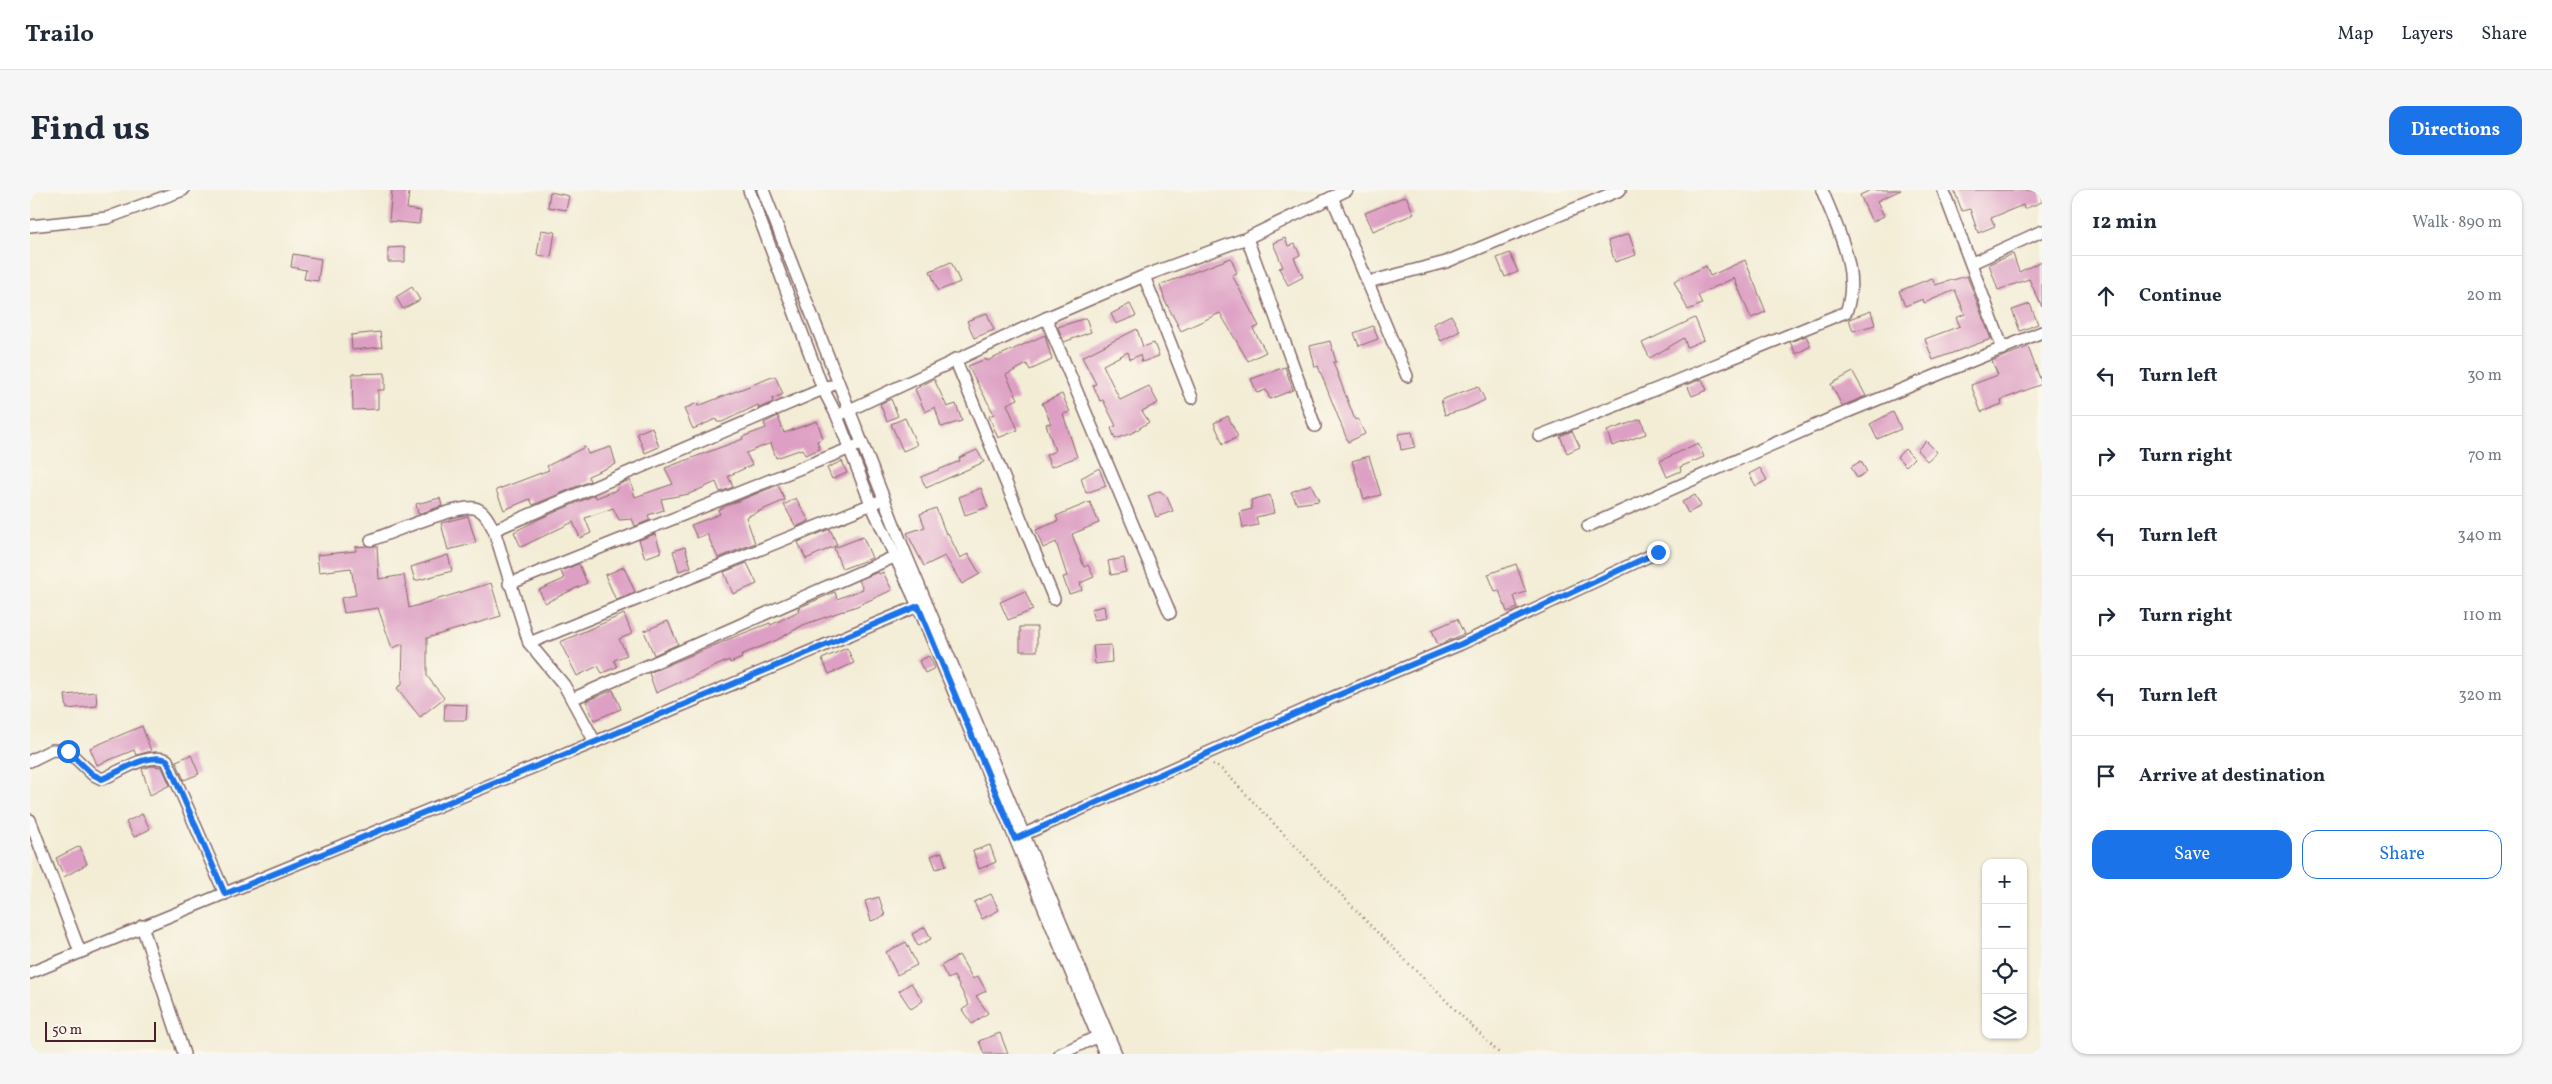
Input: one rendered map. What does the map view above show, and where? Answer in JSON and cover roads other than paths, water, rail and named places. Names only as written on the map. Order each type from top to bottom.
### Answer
[{"type":"street","points":[[30,226],[106,218],[183,190]]},
{"type":"street","points":[[749,190],[823,389],[837,416],[871,504],[1020,837]]},
{"type":"street","points":[[764,190],[848,411],[1102,1035],[1105,1054]]},
{"type":"street","points":[[837,416],[955,359],[1046,318],[1144,276],[1247,238],[1347,190]]},
{"type":"street","points":[[1368,282],[1446,262],[1620,190]]},
{"type":"street","points":[[1539,436],[1678,382],[1730,358],[1846,312],[1851,297],[1845,250],[1822,190]]},
{"type":"street","points":[[1943,190],[1972,262],[2003,348]]},
{"type":"street","points":[[1332,196],[1406,376]]},
{"type":"street","points":[[1972,262],[2042,232]]},
{"type":"street","points":[[1247,238],[1315,426]]},
{"type":"street","points":[[1144,276],[1192,398]]},
{"type":"street","points":[[1046,318],[1170,613]]},
{"type":"street","points":[[1588,526],[1830,419],[2042,332]]},
{"type":"street","points":[[955,359],[1054,599]]},
{"type":"street","points":[[494,530],[837,383]]},
{"type":"street","points":[[509,584],[862,444]]},
{"type":"street","points":[[529,643],[884,500]]},
{"type":"street","points":[[371,540],[457,510],[474,508],[484,513],[494,530],[509,584],[529,643],[572,699],[595,742]]},
{"type":"street","points":[[1020,837],[1194,759],[1461,644],[1658,552]]},
{"type":"street","points":[[572,699],[894,557]]},
{"type":"street","points":[[30,973],[595,742],[918,606]]},
{"type":"street","points":[[30,760],[52,750],[68,751],[92,774],[102,779],[136,764],[156,758],[167,760],[225,894]]},
{"type":"street","points":[[30,820],[80,952]]},
{"type":"street","points":[[142,926],[184,1054]]},
{"type":"street","points":[[1060,1054],[1102,1035]]},
{"type":"street","points":[[1102,1035],[1116,1054]]}]
